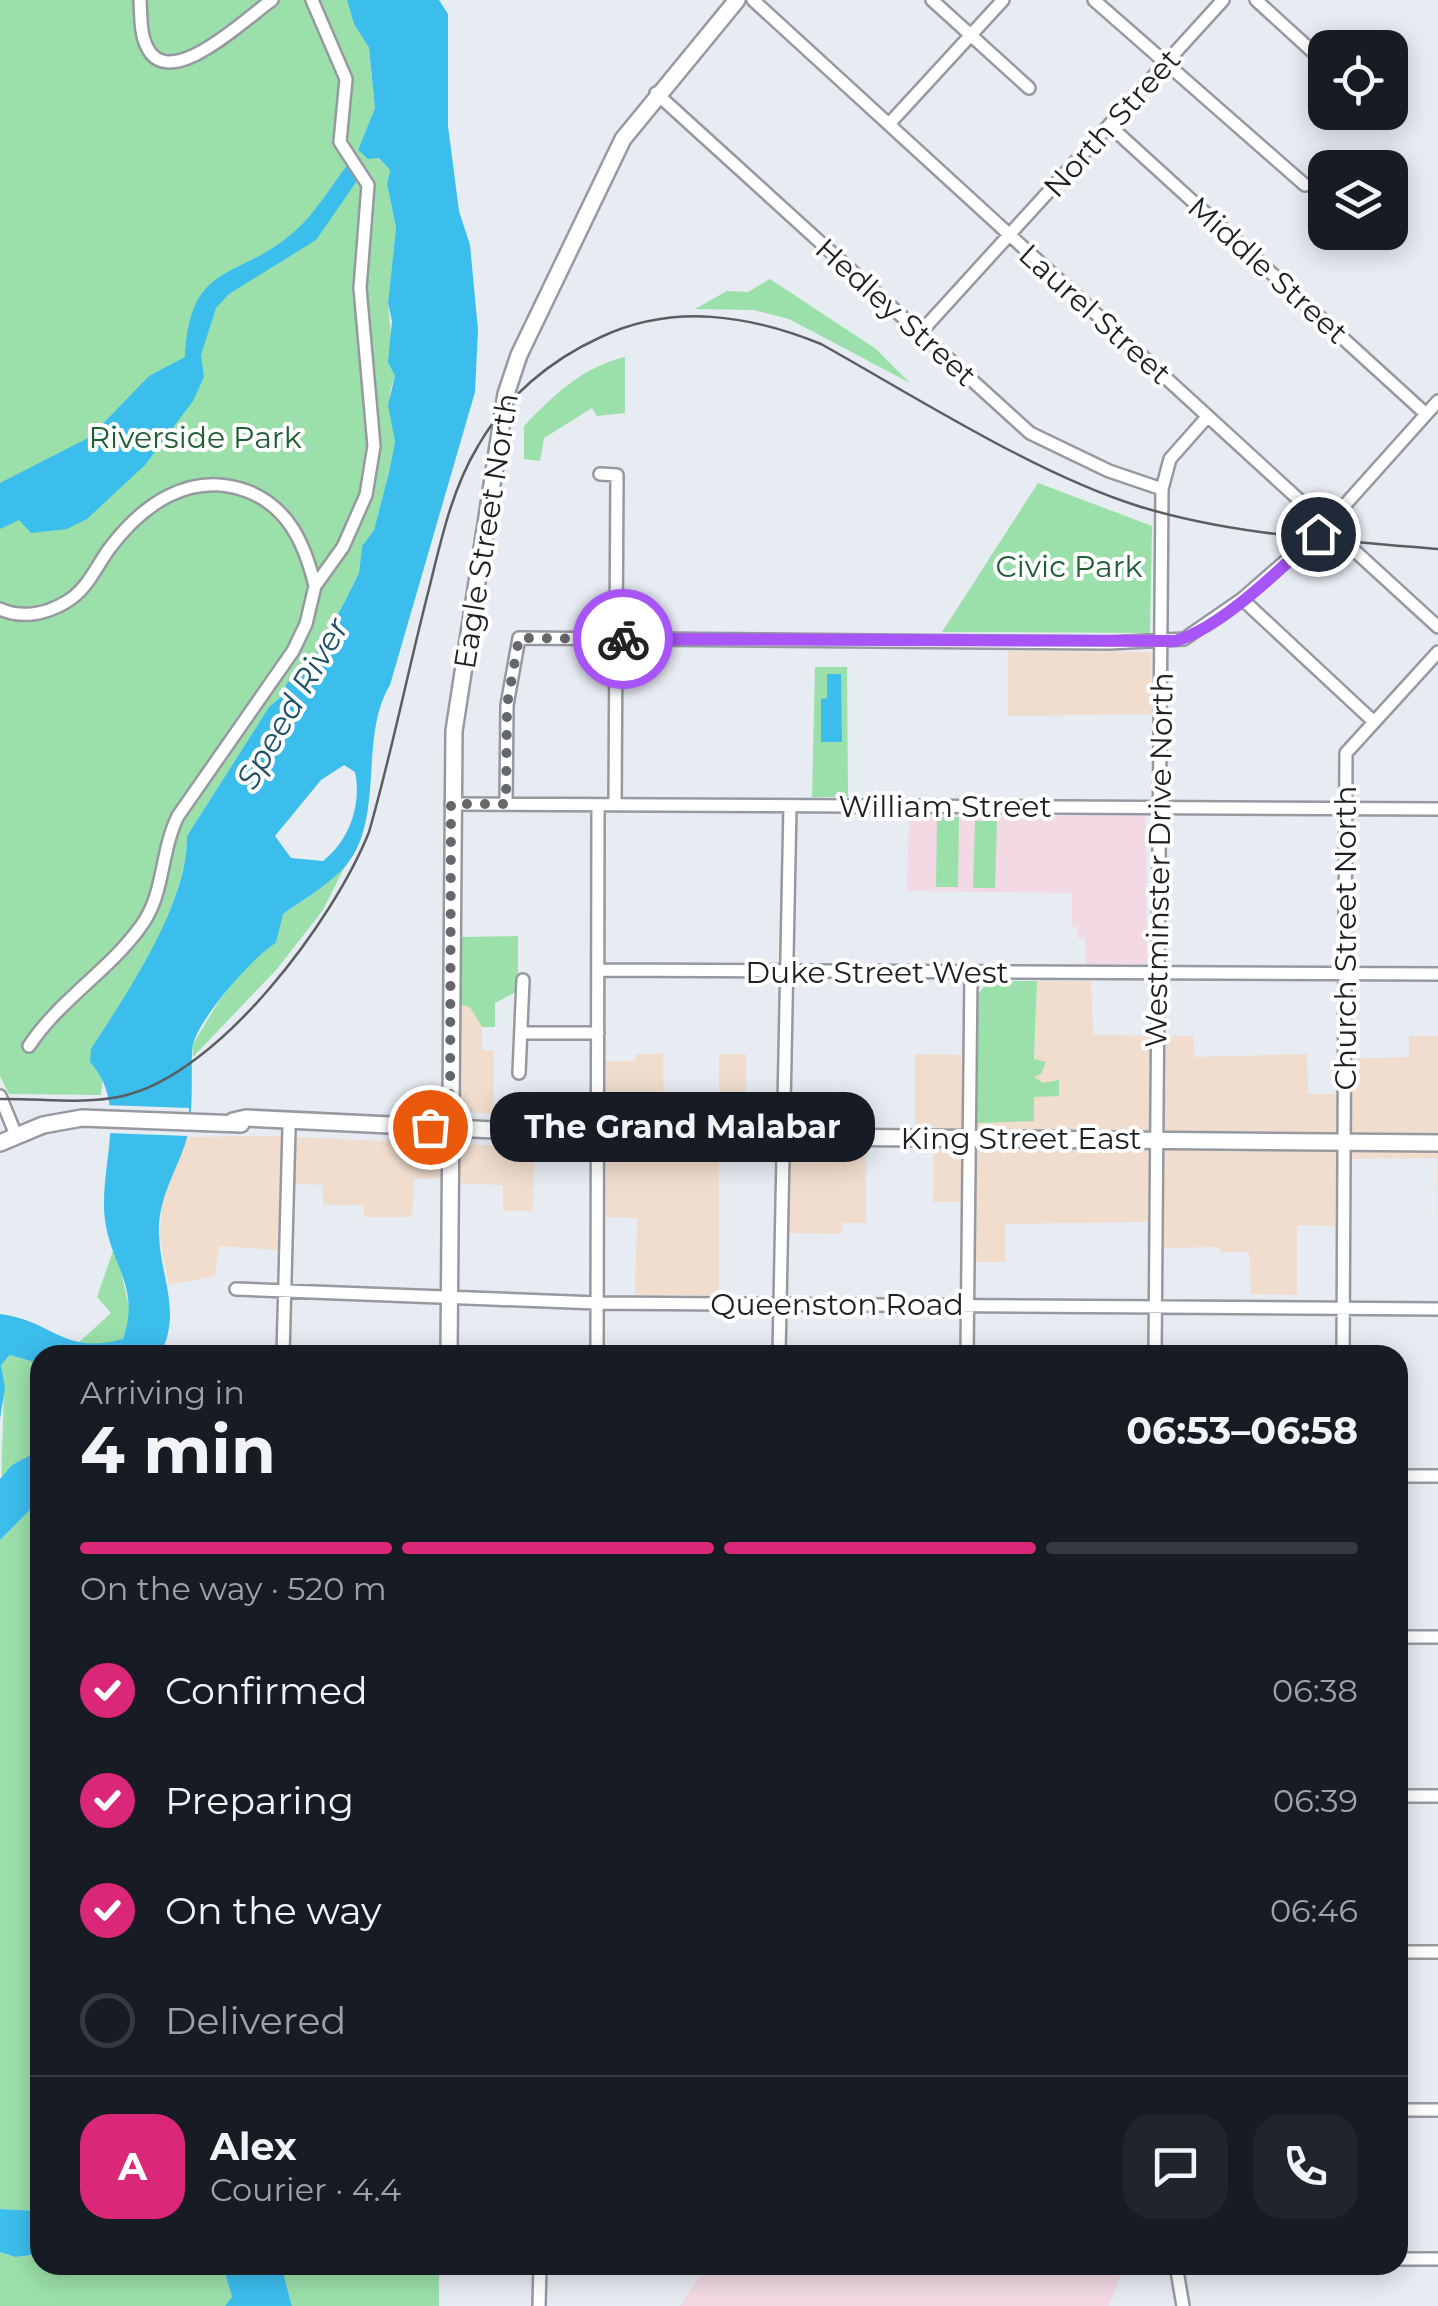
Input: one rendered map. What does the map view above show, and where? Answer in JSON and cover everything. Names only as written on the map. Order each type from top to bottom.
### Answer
[{"type":"main road","name":"Eagle Street North","points":[[450,1345],[454,731],[506,394],[518,355],[623,139],[656,93],[738,0]]},
{"type":"main road","name":"King Street East","points":[[0,1144],[62,1120],[101,1117],[289,1128],[365,1124],[598,1135],[1438,1142]]},
{"type":"main road","name":"King Street East","points":[[233,1122],[246,1118],[341,1119],[365,1124]]},
{"type":"street","points":[[140,0],[147,48],[163,62],[176,64],[201,52],[272,0]]},
{"type":"street","points":[[29,1046],[52,1013],[125,945],[153,908],[166,840],[178,816],[293,652],[306,624],[316,586],[343,547],[366,495],[374,446],[360,288],[368,185],[340,142],[346,79],[312,0]]},
{"type":"street","name":"Laurel Street","points":[[753,0],[1438,627]]},
{"type":"street","points":[[932,0],[1029,88]]},
{"type":"street","points":[[889,124],[1003,0]]},
{"type":"street","points":[[1094,0],[1305,185]]},
{"type":"street","name":"North Street","points":[[919,334],[1223,0]]},
{"type":"street","points":[[1256,0],[1308,47]]},
{"type":"street","name":"Hedley Street","points":[[656,93],[1030,432],[1110,471],[1162,489]]},
{"type":"street","name":"Middle Street","points":[[1110,126],[1426,414]]},
{"type":"street","points":[[506,804],[507,705],[519,638],[1162,643],[1198,632],[1327,525],[1438,401]]},
{"type":"street","name":"Westminster Drive North","points":[[1155,1345],[1162,489],[1170,458],[1208,416]]},
{"type":"street","points":[[600,474],[617,475],[615,805]]},
{"type":"street","points":[[0,610],[25,616],[66,602],[86,584],[138,517],[187,486],[212,483],[260,496],[280,512],[306,552],[316,586]]},
{"type":"street","points":[[1242,599],[1373,721]]},
{"type":"street","name":"Church Street North","points":[[1343,1345],[1346,754],[1438,652]]},
{"type":"street","name":"William Street","points":[[451,804],[1438,809]]},
{"type":"street","points":[[597,1345],[598,805]]},
{"type":"street","points":[[779,1345],[790,806]]},
{"type":"street","name":"Duke Street West","points":[[598,970],[1438,974]]},
{"type":"street","points":[[967,1345],[971,972]]},
{"type":"street","points":[[520,1073],[523,980]]},
{"type":"street","points":[[521,1033],[598,1033]]},
{"type":"street","points":[[0,1096],[16,1135]]},
{"type":"street","points":[[283,1345],[289,1128]]},
{"type":"street","name":"Queenston Road","points":[[236,1289],[597,1303],[1438,1309]]},
{"type":"street","points":[[1408,1476],[1438,1476]]},
{"type":"street","points":[[1408,1637],[1438,1637]]},
{"type":"street","points":[[1408,1796],[1438,1796]]},
{"type":"street","points":[[1408,1952],[1438,1952]]},
{"type":"street","points":[[1408,2110],[1438,2110]]},
{"type":"street","points":[[1408,2259],[1438,2259]]},
{"type":"street","points":[[539,2306],[540,2275]]},
{"type":"street","points":[[1180,2275],[1183,2306]]},
{"type":"shaded area","points":[[1008,651],[1151,652],[1152,714],[1008,716]]},
{"type":"shaded area","points":[[909,815],[1146,816],[1147,964],[1085,965],[1085,939],[1078,938],[1078,927],[1072,927],[1072,893],[907,891]]},
{"type":"shaded area","points":[[1037,981],[1091,981],[1093,1035],[1193,1036],[1194,1057],[1307,1054],[1308,1094],[1335,1094],[1336,1059],[1409,1057],[1409,1036],[1438,1036],[1438,1227],[1437,1158],[1336,1159],[1335,1226],[1297,1225],[1297,1295],[1251,1294],[1249,1252],[1220,1252],[1220,1247],[1147,1248],[1147,1222],[1005,1224],[1005,1262],[961,1262],[962,1202],[933,1202],[934,1125],[915,1125],[915,1054],[961,1055],[964,1123],[1033,1120]]},
{"type":"shaded area","points":[[460,1005],[470,1007],[476,1014],[482,1027],[482,1050],[494,1051],[494,1114],[469,1112],[469,1105],[461,1105]]},
{"type":"shaded area","points":[[636,1054],[663,1054],[664,1123],[605,1123],[606,1061],[636,1061]]},
{"type":"shaded area","points":[[719,1054],[746,1054],[746,1122],[719,1123]]},
{"type":"shaded area","points":[[278,1136],[441,1144],[442,1178],[414,1179],[412,1217],[364,1217],[364,1205],[323,1205],[323,1185],[282,1183],[278,1250],[219,1246],[215,1276],[169,1285],[159,1236],[164,1189],[187,1137]]},
{"type":"shaded area","points":[[460,1144],[535,1147],[533,1211],[503,1211],[503,1185],[458,1183]]},
{"type":"shaded area","points":[[606,1148],[719,1150],[719,1295],[635,1295],[637,1218],[605,1217]]},
{"type":"shaded area","points":[[788,1152],[866,1152],[866,1223],[842,1223],[841,1234],[788,1233]]},
{"type":"shaded area","points":[[700,2275],[1120,2275],[1109,2306],[680,2306]]},
{"type":"green space","name":"Riverside Park","points":[[0,0],[347,0],[354,24],[369,48],[375,108],[358,150],[378,157],[390,170],[387,184],[396,228],[388,303],[395,376],[390,392],[395,442],[374,530],[362,546],[359,573],[309,666],[287,683],[283,695],[269,707],[187,836],[177,891],[165,921],[90,1062],[103,1076],[101,1095],[9,1094],[0,1076]]},
{"type":"green space","points":[[770,279],[876,349],[910,383],[789,319],[754,310],[695,309],[727,291],[748,292]]},
{"type":"green space","points":[[625,357],[625,413],[597,416],[592,408],[544,438],[540,461],[524,459],[524,426],[582,375]]},
{"type":"green space","name":"Civic Park","points":[[1038,483],[1152,526],[1150,633],[942,632]]},
{"type":"green space","points":[[815,667],[847,667],[848,797],[812,797]]},
{"type":"green space","points":[[937,817],[959,817],[958,887],[936,887]]},
{"type":"green space","points":[[975,821],[997,821],[995,888],[973,888]]},
{"type":"green space","points":[[360,837],[323,910],[277,969],[193,1057],[192,1046],[228,989],[250,963],[276,943],[282,915],[342,870]]},
{"type":"green space","points":[[518,936],[518,991],[495,1003],[495,1027],[482,1027],[470,1007],[460,1005],[461,937]]},
{"type":"green space","points":[[989,981],[1037,981],[1034,1059],[1046,1062],[1041,1074],[1034,1077],[1043,1083],[1059,1080],[1059,1096],[1034,1097],[1034,1121],[977,1123],[978,994]]},
{"type":"green space","points":[[115,1245],[131,1316],[123,1339],[102,1345],[76,1345],[111,1313],[97,1297]]},
{"type":"green space","points":[[10,1355],[30,1361],[30,1455],[12,1465],[2,1480],[3,1394],[1,1365]]},
{"type":"green space","points":[[30,1510],[30,2210],[0,2209],[0,1540]]},
{"type":"green space","points":[[0,2252],[15,2257],[30,2255],[30,2275],[226,2275],[233,2298],[225,2306],[0,2306]]},
{"type":"green space","points":[[284,2275],[439,2275],[439,2306],[292,2306]]},
{"type":"water","name":"Speed River","points":[[347,0],[439,0],[448,14],[448,126],[459,211],[470,245],[478,330],[475,392],[390,685],[380,707],[363,831],[355,853],[340,872],[283,914],[276,943],[226,991],[195,1038],[189,1132],[164,1198],[159,1223],[170,1310],[164,1345],[30,1345],[30,1361],[10,1355],[1,1365],[5,1388],[0,1419],[0,1314],[86,1343],[123,1339],[128,1321],[127,1291],[105,1220],[108,1098],[102,1079],[90,1062],[91,1049],[167,919],[185,862],[187,836],[269,707],[283,695],[287,683],[309,666],[359,573],[362,546],[374,530],[395,442],[388,405],[395,376],[388,362],[392,321],[388,303],[396,228],[387,184],[390,170],[379,158],[368,159],[358,150],[375,108],[369,48],[354,24]],"holes":[[[344,765],[355,772],[351,821],[332,853],[323,861],[291,858],[275,836],[321,780]]]},
{"type":"water","points":[[349,163],[361,175],[316,240],[229,294],[216,308],[201,355],[204,377],[193,401],[145,465],[87,519],[67,529],[31,533],[19,520],[0,529],[0,483],[90,437],[149,376],[185,357],[196,303],[207,288],[220,276],[274,247],[303,224]]},
{"type":"water","points":[[827,674],[841,674],[842,742],[821,742],[821,699],[827,698]]},
{"type":"water","points":[[30,1455],[30,1510],[0,1540],[0,1479],[12,1465]]},
{"type":"water","points":[[0,2209],[30,2210],[30,2255],[15,2257],[0,2252]]},
{"type":"water","points":[[226,2275],[284,2275],[292,2306],[225,2306],[232,2297]]},
{"type":"pier","points":[[104,1105],[189,1108],[189,1136],[106,1133]]},
{"type":"railway","points":[[0,1099],[108,1099],[160,1082],[197,1058],[269,989],[329,907],[369,832],[443,534],[469,462],[489,428],[531,382],[582,346],[628,326],[711,317],[794,334],[821,344],[1018,455],[1138,506],[1212,524],[1286,535],[1438,549]]},
{"type":"way so far","points":[[430,1127],[450,1128],[451,804],[506,804],[507,705],[519,638],[623,639]]},
{"type":"place","name":"The Grand Malabar","points":[[430,1127]]},
{"type":"route","points":[[623,639],[1162,643],[1198,632],[1318,534]]}]
